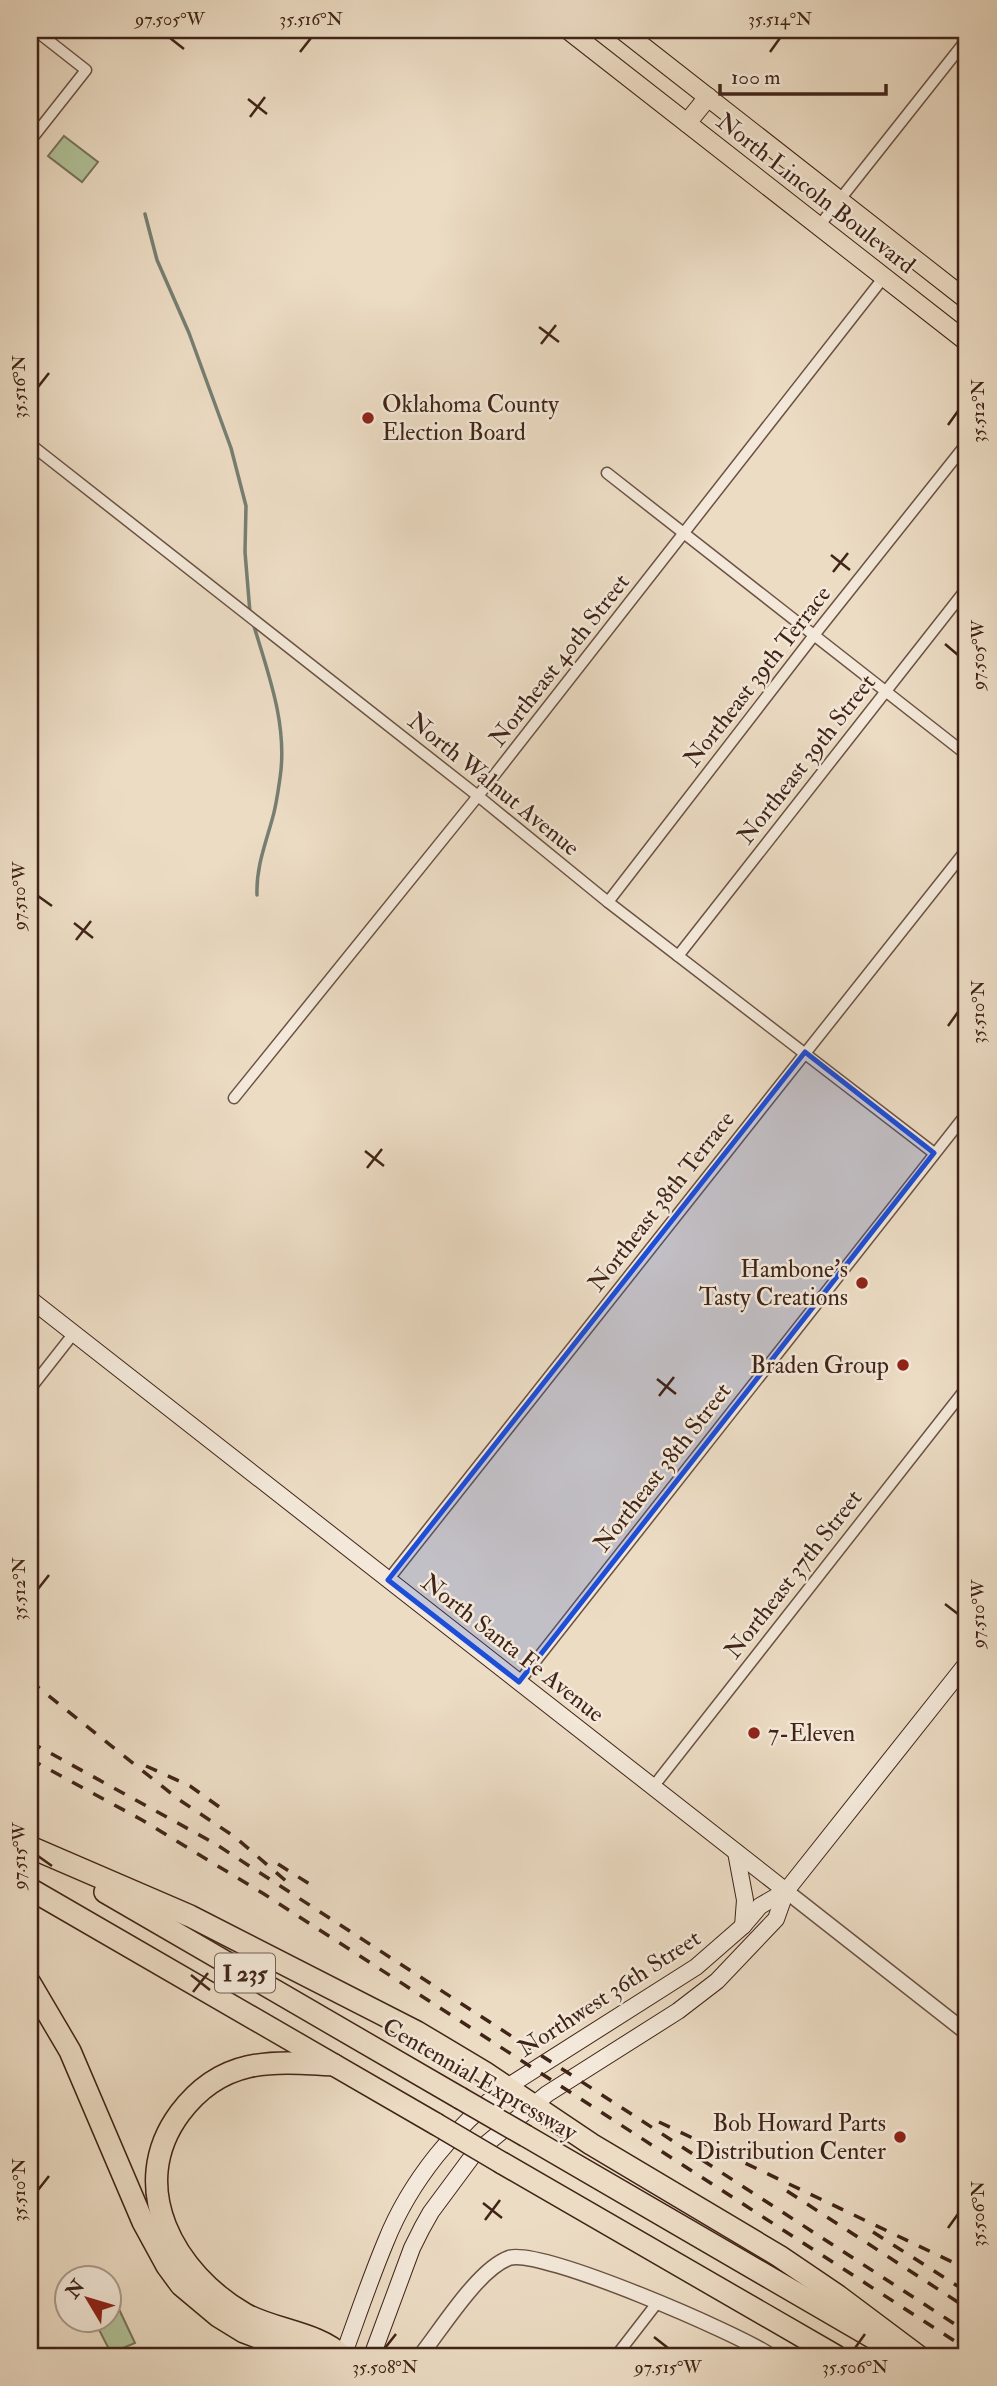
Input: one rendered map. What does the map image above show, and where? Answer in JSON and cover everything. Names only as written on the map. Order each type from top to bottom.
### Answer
[{"type":"highway","points":[[30,1848],[190,1916],[417,2032],[507,2087],[591,2144],[779,2256],[918,2356]]},
{"type":"highway","name":"Centennial Expressway","points":[[30,1848],[904,2356]]},
{"type":"highway","name":"I 235","points":[[30,1889],[836,2356]]},
{"type":"highway","points":[[30,1983],[70,2051],[143,2222],[167,2266],[181,2285],[231,2325],[308,2356]]},
{"type":"highway","points":[[334,2066],[255,2063],[222,2075],[207,2085],[183,2109],[169,2133],[160,2161],[158,2198],[164,2225],[178,2253],[207,2286],[245,2314],[274,2327],[332,2346],[343,2356]]},
{"type":"main road","name":"North Lincoln Boulevard","points":[[568,30],[967,342]]},
{"type":"main road","name":"North Lincoln Boulevard","points":[[622,30],[967,302]]},
{"type":"main road","points":[[687,123],[708,97]]},
{"type":"main road","points":[[949,328],[967,302]]},
{"type":"main road","name":"North Santa Fe Avenue","points":[[30,1299],[786,1891]]},
{"type":"main road","points":[[786,1891],[967,1663]]},
{"type":"main road","points":[[736,1852],[745,1900],[743,1926]]},
{"type":"main road","name":"Northwest 36th Street","points":[[343,2356],[386,2240],[407,2200],[446,2145],[482,2107],[507,2087],[673,1982],[717,1950],[760,1906],[786,1891]]},
{"type":"main road","name":"Northwest 36th Street","points":[[372,2356],[412,2248],[431,2212],[474,2154],[558,2087],[658,2024],[717,1981],[776,1919],[786,1891]]},
{"type":"street","points":[[30,141],[86,70],[35,30]]},
{"type":"street","points":[[819,226],[967,38]]},
{"type":"street","name":"Northeast 40th Street","points":[[234,1098],[478,796],[884,277]]},
{"type":"street","name":"Northeast 39th Terrace","points":[[608,902],[967,443]]},
{"type":"street","name":"North Walnut Avenue","points":[[30,444],[478,796],[608,902],[934,1153]]},
{"type":"street","points":[[607,473],[967,755]]},
{"type":"street","name":"Northeast 39th Street","points":[[678,956],[967,588]]},
{"type":"street","name":"Northeast 38th Terrace","points":[[388,1580],[967,849]]},
{"type":"street","name":"Northeast 38th Street","points":[[519,1682],[967,1112]]},
{"type":"street","points":[[30,1390],[74,1333]]},
{"type":"street","name":"Northeast 37th Street","points":[[653,1787],[967,1387]]},
{"type":"street","name":"North Santa Fe Avenue","points":[[786,1891],[967,2033]]},
{"type":"street","points":[[420,2356],[485,2274],[498,2263],[513,2257],[539,2260],[633,2292],[750,2343],[771,2356]]},
{"type":"street","points":[[616,2356],[657,2303]]},
{"type":"highlighted area","points":[[805,1052],[934,1153],[519,1682],[388,1580]]},
{"type":"green space","points":[[64,136],[98,162],[82,182],[48,156]]},
{"type":"green space","points":[[122,2316],[135,2343],[111,2353],[101,2334],[122,2334]]},
{"type":"waterway","points":[[145,214],[157,260],[189,333],[231,448],[246,506],[245,552],[250,613]]},
{"type":"waterway","points":[[253,623],[275,699],[282,758],[276,805],[259,866],[257,895]]},
{"type":"railway","points":[[30,1681],[178,1799],[235,1837],[286,1881]]},
{"type":"railway","points":[[30,1742],[214,1843],[967,2332]]},
{"type":"railway","points":[[30,1759],[142,1820],[264,1894],[967,2349]]},
{"type":"railway","points":[[146,1766],[190,1786],[225,1811]]},
{"type":"railway","points":[[278,1864],[311,1885]]},
{"type":"railway","points":[[659,2122],[967,2269]]},
{"type":"railway","points":[[787,2191],[967,2308]]},
{"type":"railway","points":[[873,2232],[967,2292]]},
{"type":"place","name":"Oklahoma County Election Board","points":[[368,418]]},
{"type":"place","name":"Hambone's Tasty Creations","points":[[862,1283]]},
{"type":"place","name":"Braden Group","points":[[903,1365]]},
{"type":"place","name":"7-Eleven","points":[[754,1733]]},
{"type":"place","name":"Bob Howard Parts Distribution Center","points":[[900,2137]]}]
